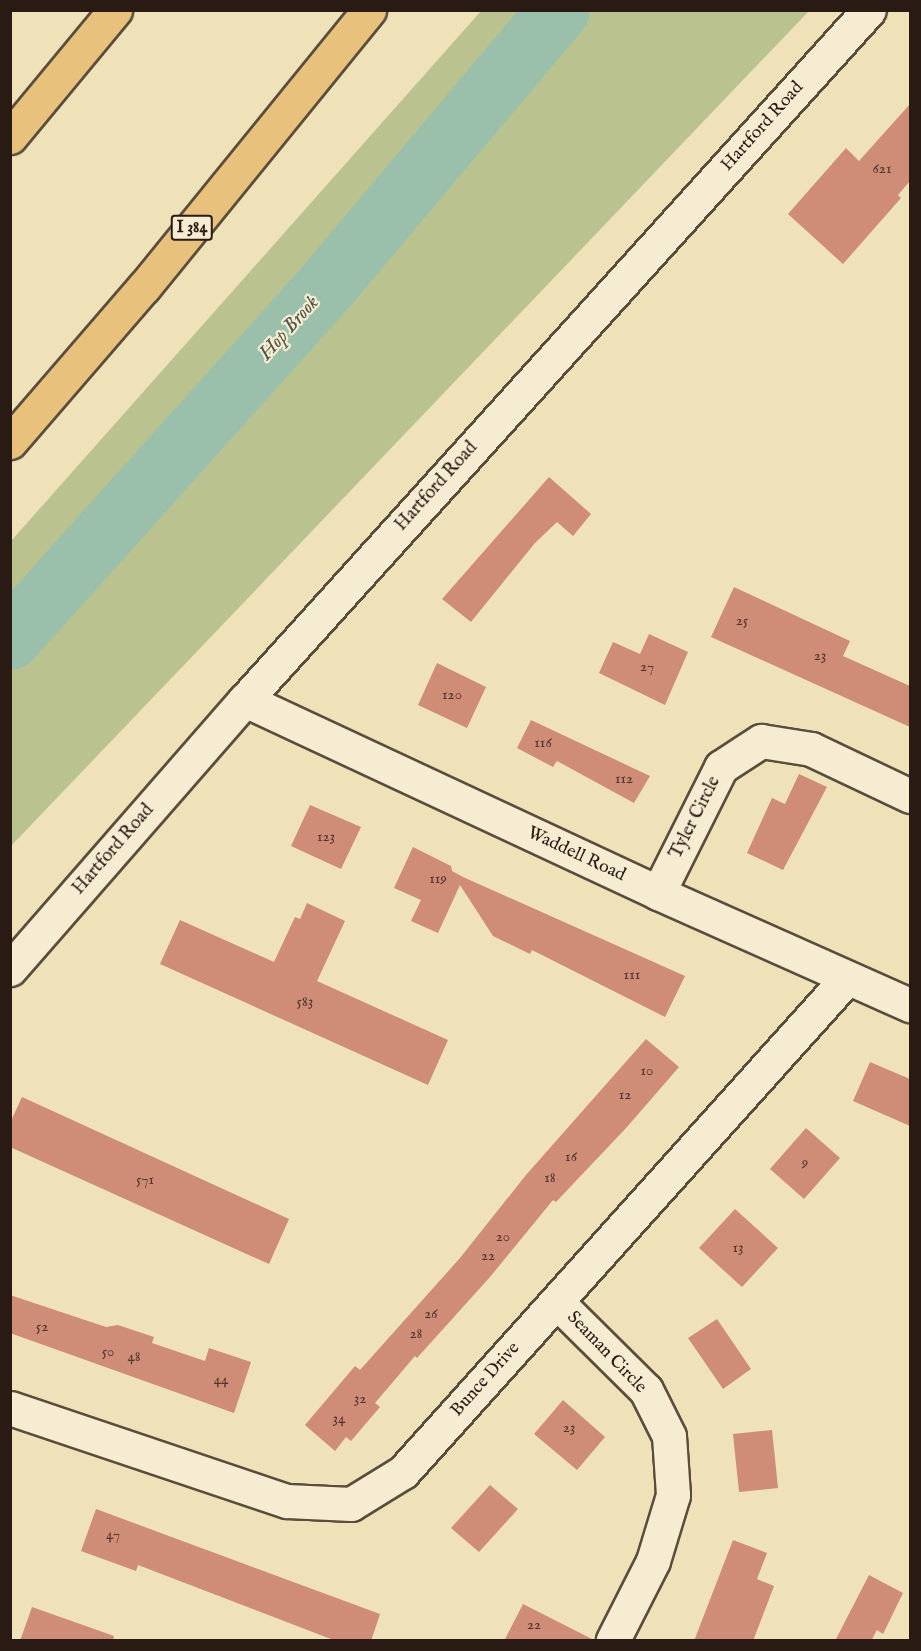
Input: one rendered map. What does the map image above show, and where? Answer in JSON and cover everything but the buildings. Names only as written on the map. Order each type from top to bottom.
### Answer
[{"type":"highway","points":[[10,137],[115,10]]},
{"type":"highway","name":"I 384","points":[[10,442],[151,278],[369,10]]},
{"type":"street","name":"Hartford Road","points":[[10,969],[245,700],[869,10]]},
{"type":"street","name":"Waddell Road","points":[[245,700],[658,893],[910,1005]]},
{"type":"street","name":"Tyler Circle","points":[[658,893],[721,767],[761,741],[811,749],[910,796]]},
{"type":"street","name":"Bunce Drive","points":[[10,1408],[287,1501],[351,1504],[403,1472],[847,978]]},
{"type":"street","name":"Seaman Circle","points":[[557,1302],[646,1390],[669,1436],[673,1494],[653,1562],[613,1641]]},
{"type":"green space","points":[[481,11],[809,11],[11,846],[11,541]]},
{"type":"waterway","name":"Hop Brook","points":[[10,639],[330,282],[559,10]]}]
